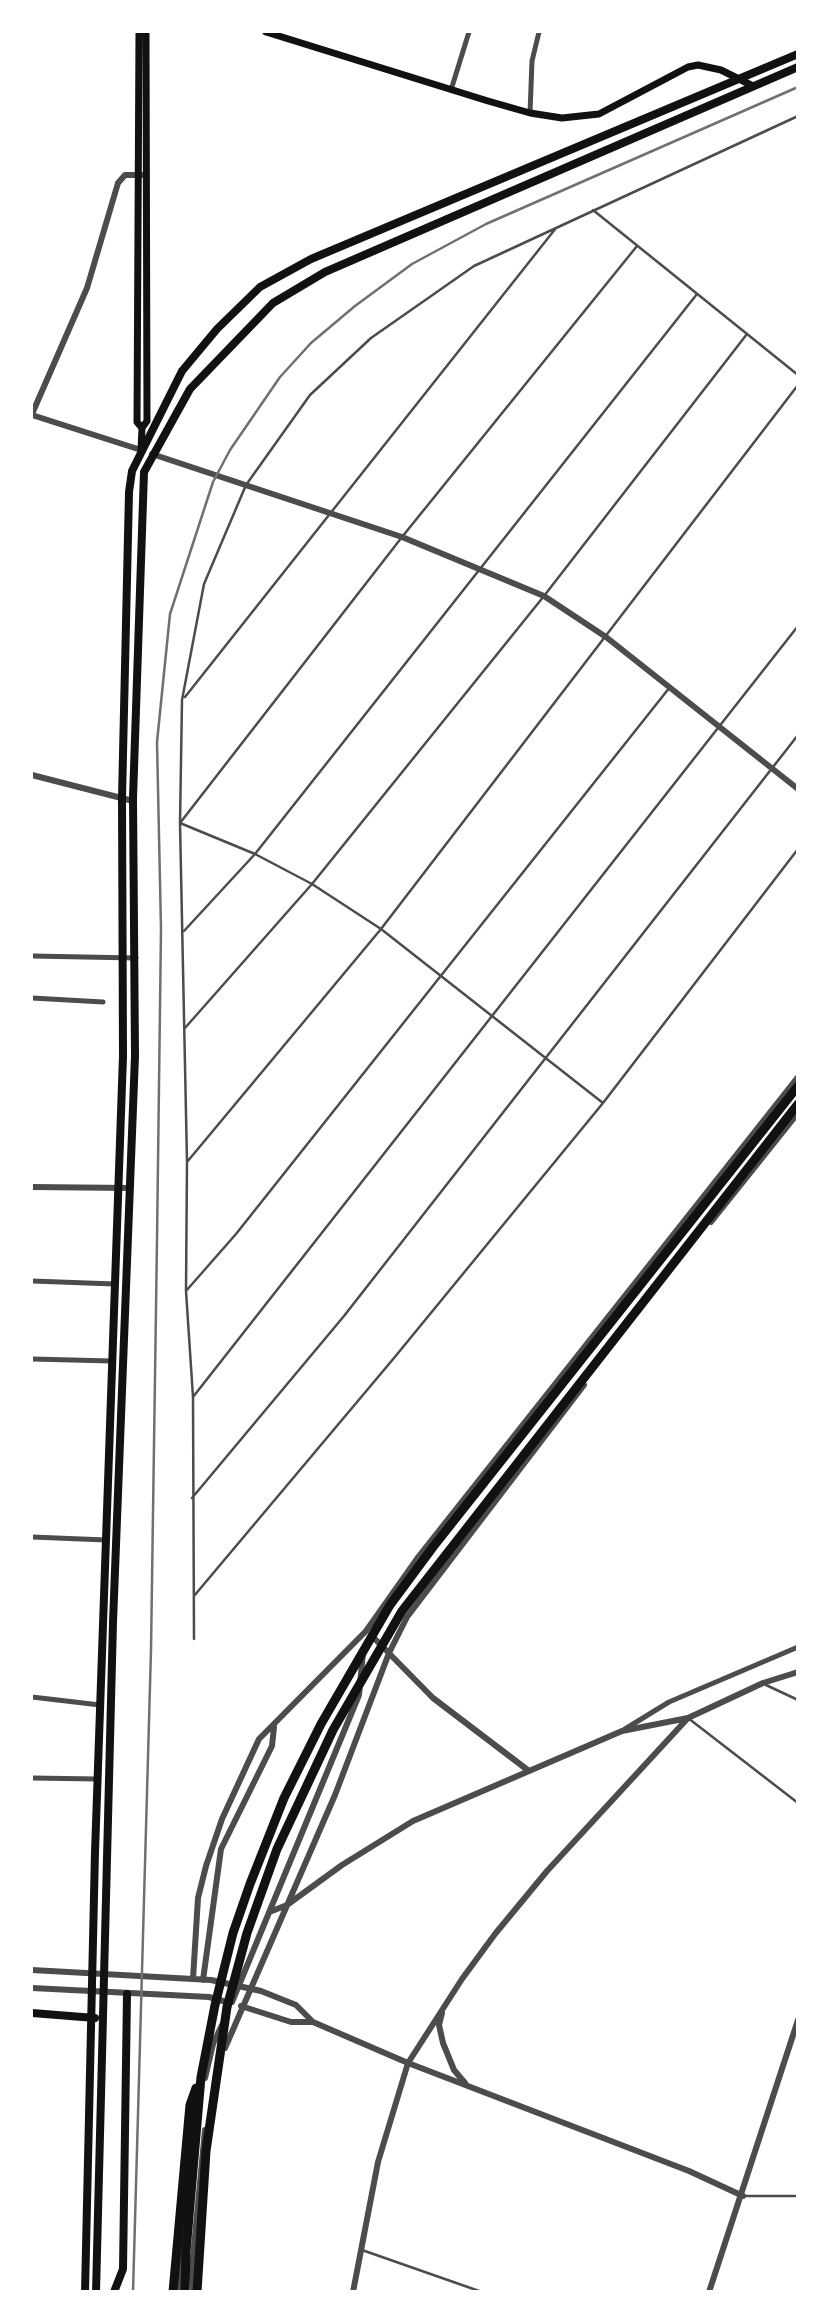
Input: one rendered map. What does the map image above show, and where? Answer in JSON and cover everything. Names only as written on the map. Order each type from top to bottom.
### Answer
[{"type":"highway","points":[[183,2291],[201,2077],[233,1933],[284,1798],[357,1660],[390,1605],[433,1546],[797,1086]]},
{"type":"highway","points":[[195,2291],[206,2151],[227,2007],[247,1933],[276,1849],[333,1730],[402,1611],[797,1104]]},
{"type":"highway","points":[[173,2291],[190,2105],[201,2077]]},
{"type":"main road","points":[[139,32],[147,421],[142,428],[141,450]]},
{"type":"main road","points":[[143,175],[146,32]]},
{"type":"main road","points":[[266,32],[530,113],[562,118],[590,117],[688,67],[698,65],[711,66],[753,86]]},
{"type":"main road","points":[[85,2291],[97,1779],[114,1361],[122,958],[122,798],[129,492],[132,471],[182,371],[217,329],[260,287],[311,259],[797,54]]},
{"type":"main road","points":[[96,2291],[113,1622],[130,1188],[136,958],[133,801],[141,492],[144,472],[190,388],[273,303],[325,272],[797,67]]},
{"type":"main road","points":[[114,1333],[125,1334]]},
{"type":"main road","points":[[114,2291],[123,2269],[127,1994]]},
{"type":"main road","points":[[32,2013],[103,2018]]},
{"type":"street","points":[[451,90],[469,32]]},
{"type":"street","points":[[530,113],[532,61],[539,32]]},
{"type":"street","points":[[143,175],[125,175],[118,183],[87,288],[32,414],[402,537],[544,596],[606,636],[797,789]]},
{"type":"street","points":[[32,775],[133,801]]},
{"type":"street","points":[[32,956],[136,958]]},
{"type":"street","points":[[32,999],[103,1002]]},
{"type":"street","points":[[193,1979],[198,1898],[206,1866],[222,1819],[258,1740],[274,1727],[366,1630],[427,1545],[797,1077]]},
{"type":"street","points":[[195,2291],[203,2140],[222,2059],[335,1795],[389,1653],[407,1617],[797,1113]]},
{"type":"street","points":[[32,1187],[130,1188]]},
{"type":"street","points":[[32,1281],[115,1284]]},
{"type":"street","points":[[32,1359],[114,1361]]},
{"type":"street","points":[[32,1537],[106,1540]]},
{"type":"street","points":[[366,1630],[433,1698],[528,1771]]},
{"type":"street","points":[[183,2291],[191,2140],[213,2044],[272,1911],[359,1695],[366,1630]]},
{"type":"street","points":[[272,1911],[287,1905],[342,1865],[414,1821],[622,1731],[669,1702],[797,1647]]},
{"type":"street","points":[[622,1731],[688,1718],[763,1683],[797,1672]]},
{"type":"street","points":[[32,1697],[100,1705]]},
{"type":"street","points":[[353,2291],[359,2249],[386,2129],[408,2063],[495,1934],[547,1871],[688,1718]]},
{"type":"street","points":[[203,1979],[221,1849],[272,1746],[274,1727]]},
{"type":"street","points":[[32,1778],[97,1779]]},
{"type":"street","points":[[32,1970],[203,1979],[261,1991],[296,2005],[313,2022],[408,2063],[689,2171],[743,2196]]},
{"type":"street","points":[[32,1988],[209,1997],[291,2022],[313,2022]]},
{"type":"street","points":[[443,2008],[439,2025],[443,2043],[454,2070],[467,2085]]},
{"type":"street","points":[[709,2291],[743,2196],[797,2020]]},
{"type":"lane","points":[[194,1639],[193,1397],[187,1291],[184,931],[180,823],[182,700],[204,584],[246,485],[310,395],[371,338],[474,266],[797,116]]},
{"type":"lane","points":[[592,209],[797,375]]},
{"type":"lane","points":[[182,700],[558,226]]},
{"type":"lane","points":[[180,823],[402,537],[636,246]]},
{"type":"lane","points":[[184,931],[255,854],[697,294]]},
{"type":"lane","points":[[185,1028],[312,884],[544,596],[747,334]]},
{"type":"lane","points":[[187,1162],[381,929],[797,385]]},
{"type":"lane","points":[[193,1397],[797,626]]},
{"type":"lane","points":[[187,1291],[236,1234],[671,687]]},
{"type":"lane","points":[[192,1498],[344,1316],[797,735]]},
{"type":"lane","points":[[180,823],[255,854],[312,884],[381,929],[603,1103]]},
{"type":"lane","points":[[194,1596],[603,1103],[797,849]]},
{"type":"lane","points":[[763,1683],[797,1700]]},
{"type":"lane","points":[[688,1718],[797,1803]]},
{"type":"lane","points":[[743,2196],[797,2196]]},
{"type":"lane","points":[[359,2249],[482,2291]]},
{"type":"railway","points":[[133,2292],[151,1650],[161,929],[157,742],[170,614],[213,482],[230,450],[280,377],[311,343],[355,306],[412,264],[486,224],[798,87]]}]
